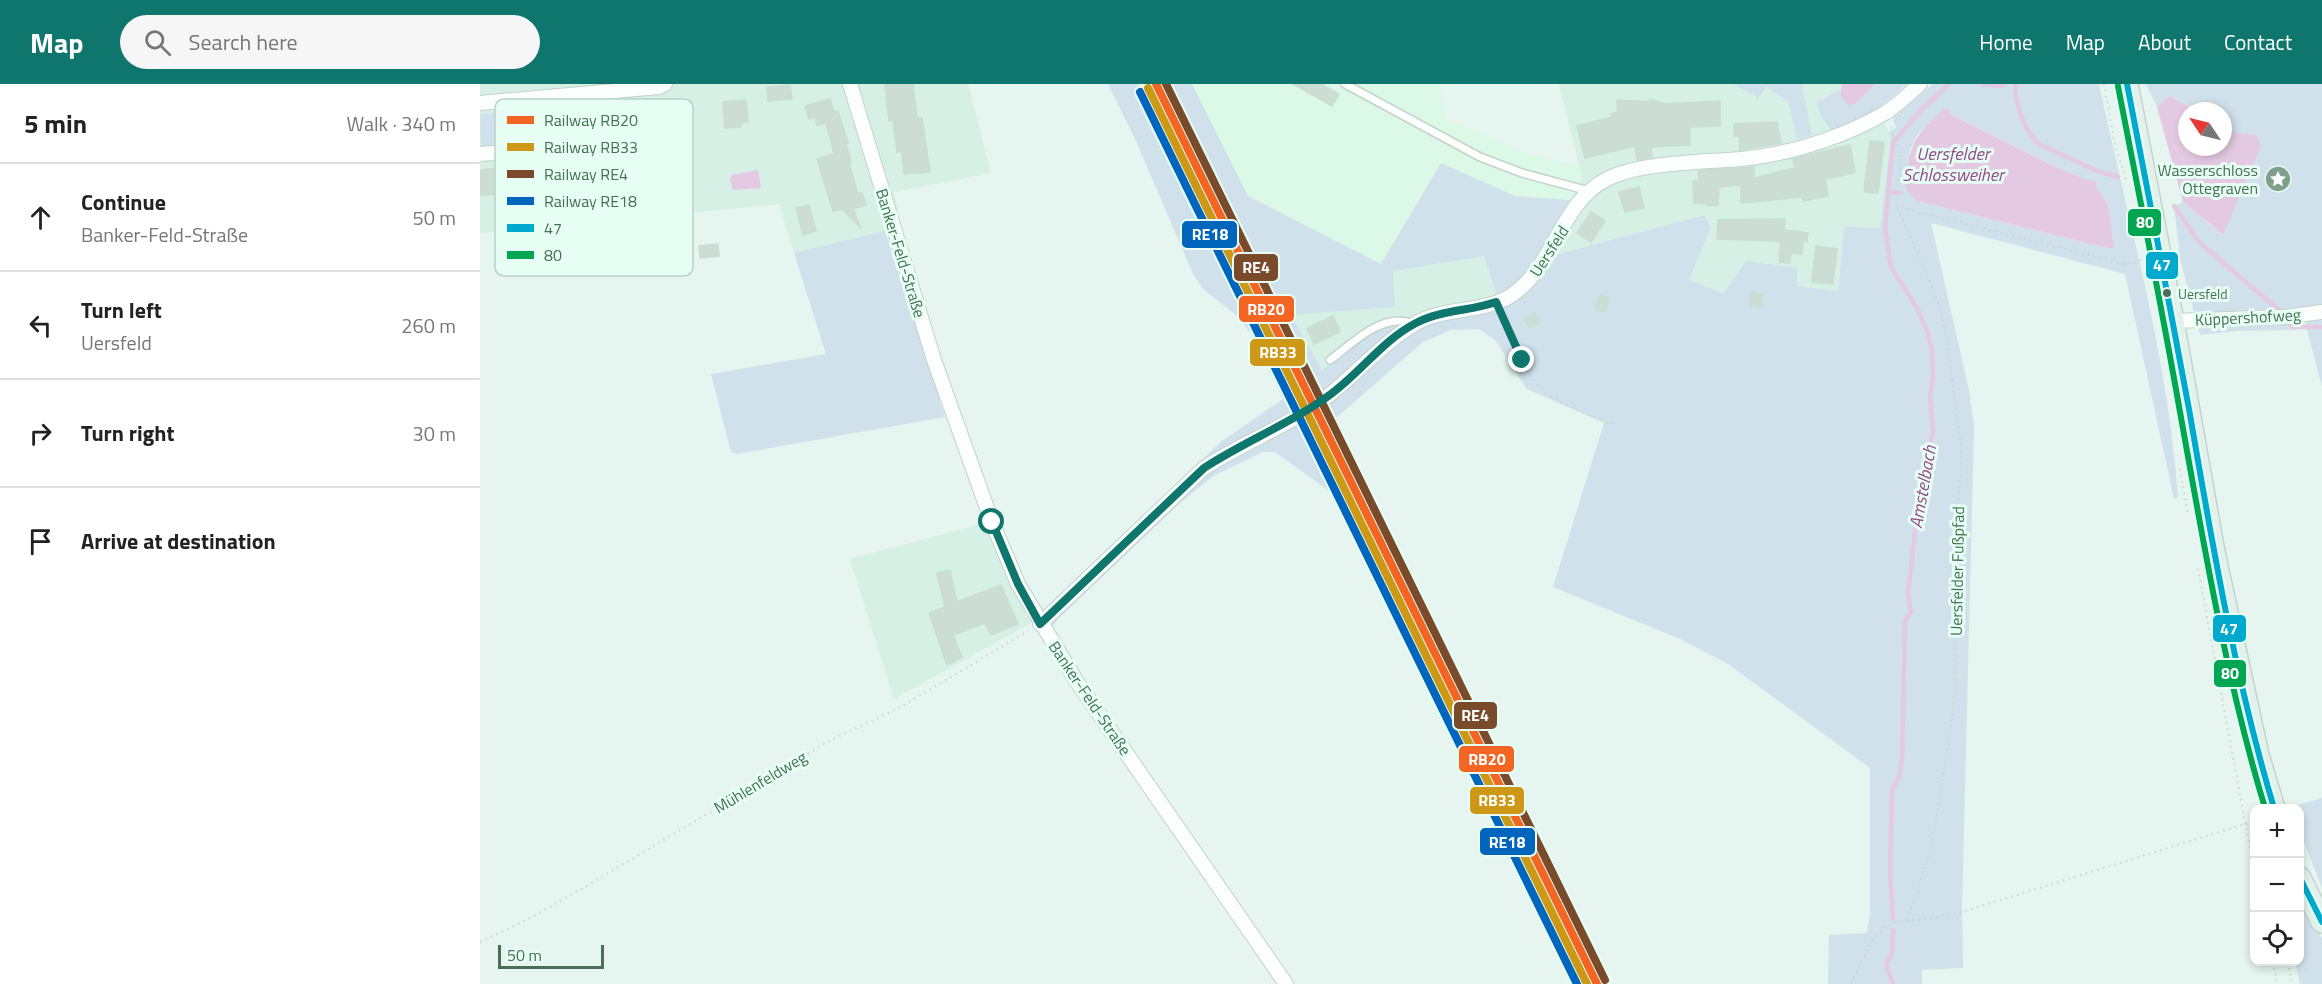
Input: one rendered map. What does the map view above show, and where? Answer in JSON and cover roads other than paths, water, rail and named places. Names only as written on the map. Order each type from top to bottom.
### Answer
[{"type":"main road","points":[[2127,84],[2173,321],[2214,552],[2258,755],[2273,804]]},
{"type":"main road","points":[[2304,886],[2322,922]]},
{"type":"street","points":[[525,99],[659,87],[665,84]]},
{"type":"street","name":"Banker-Feld-Straße","points":[[850,84],[878,181],[957,427],[1018,584],[1077,682],[1286,984]]},
{"type":"street","name":"Uersfeld","points":[[1040,624],[1204,468],[1234,449],[1309,409],[1334,392],[1386,344],[1414,324],[1427,318],[1496,302],[1510,297],[1527,284],[1537,272],[1578,204],[1589,191],[1609,178],[1639,170],[1757,157],[1819,141],[1886,113],[1920,84]]},
{"type":"street","points":[[480,103],[495,102]]},
{"type":"street","name":"Küppershofweg","points":[[2173,321],[2200,318],[2284,317],[2322,312]]},
{"type":"lane","points":[[1345,84],[1480,157],[1522,172],[1589,191]]},
{"type":"lane","points":[[1330,360],[1371,330],[1385,324],[1399,321],[1414,324]]},
{"type":"water","points":[[1842,84],[1875,84],[1855,104],[1848,105],[1840,95]]},
{"type":"water","points":[[2170,96],[2181,102],[2178,102],[2178,156],[2232,156],[2232,131],[2256,135],[2261,146],[2223,235],[2183,202],[2157,107]]},
{"type":"water","name":"Uersfelder Schlossweiher","points":[[1944,109],[1949,109],[1952,115],[2058,168],[2096,181],[2096,187],[2108,204],[2114,248],[1918,201],[1907,191],[1905,184],[1910,155],[1914,142],[1924,128]]},
{"type":"water","points":[[758,170],[761,188],[733,190],[730,180],[732,175]]},
{"type":"waterway","name":"Amstelbach","points":[[1893,919],[1890,871],[1892,789],[1899,777],[1902,760],[1905,621],[1911,612],[1908,594],[1920,489],[1933,431],[1930,397],[1933,377],[1932,350],[1927,331],[1917,308],[1891,267],[1885,227],[1893,142],[1948,84]]},
{"type":"waterway","name":"Amstelbach","points":[[1983,84],[2000,86],[2005,84]]},
{"type":"waterway","points":[[2015,84],[2021,116],[2033,138],[2039,144],[2097,171],[2118,177]]},
{"type":"waterway","points":[[1889,192],[1901,193]]},
{"type":"waterway","points":[[2174,206],[2199,242],[2281,312]]},
{"type":"waterway","points":[[2287,322],[2295,327],[2322,327]]},
{"type":"waterway","name":"Amstelbach","points":[[1893,931],[1892,954],[1886,964],[1893,984]]},
{"type":"rail line","name":"RB20","points":[[1156,84],[1597,984]]},
{"type":"rail line","name":"RE4","points":[[1166,84],[1605,980]]},
{"type":"rail line","name":"RB33","points":[[1148,88],[1587,984]]},
{"type":"rail line","name":"RE18","points":[[1140,92],[1577,984]]},
{"type":"place","name":"Wasserschloss Ottegraven","points":[[2278,179]]},
{"type":"place","name":"Uersfeld","points":[[2167,293]]}]
